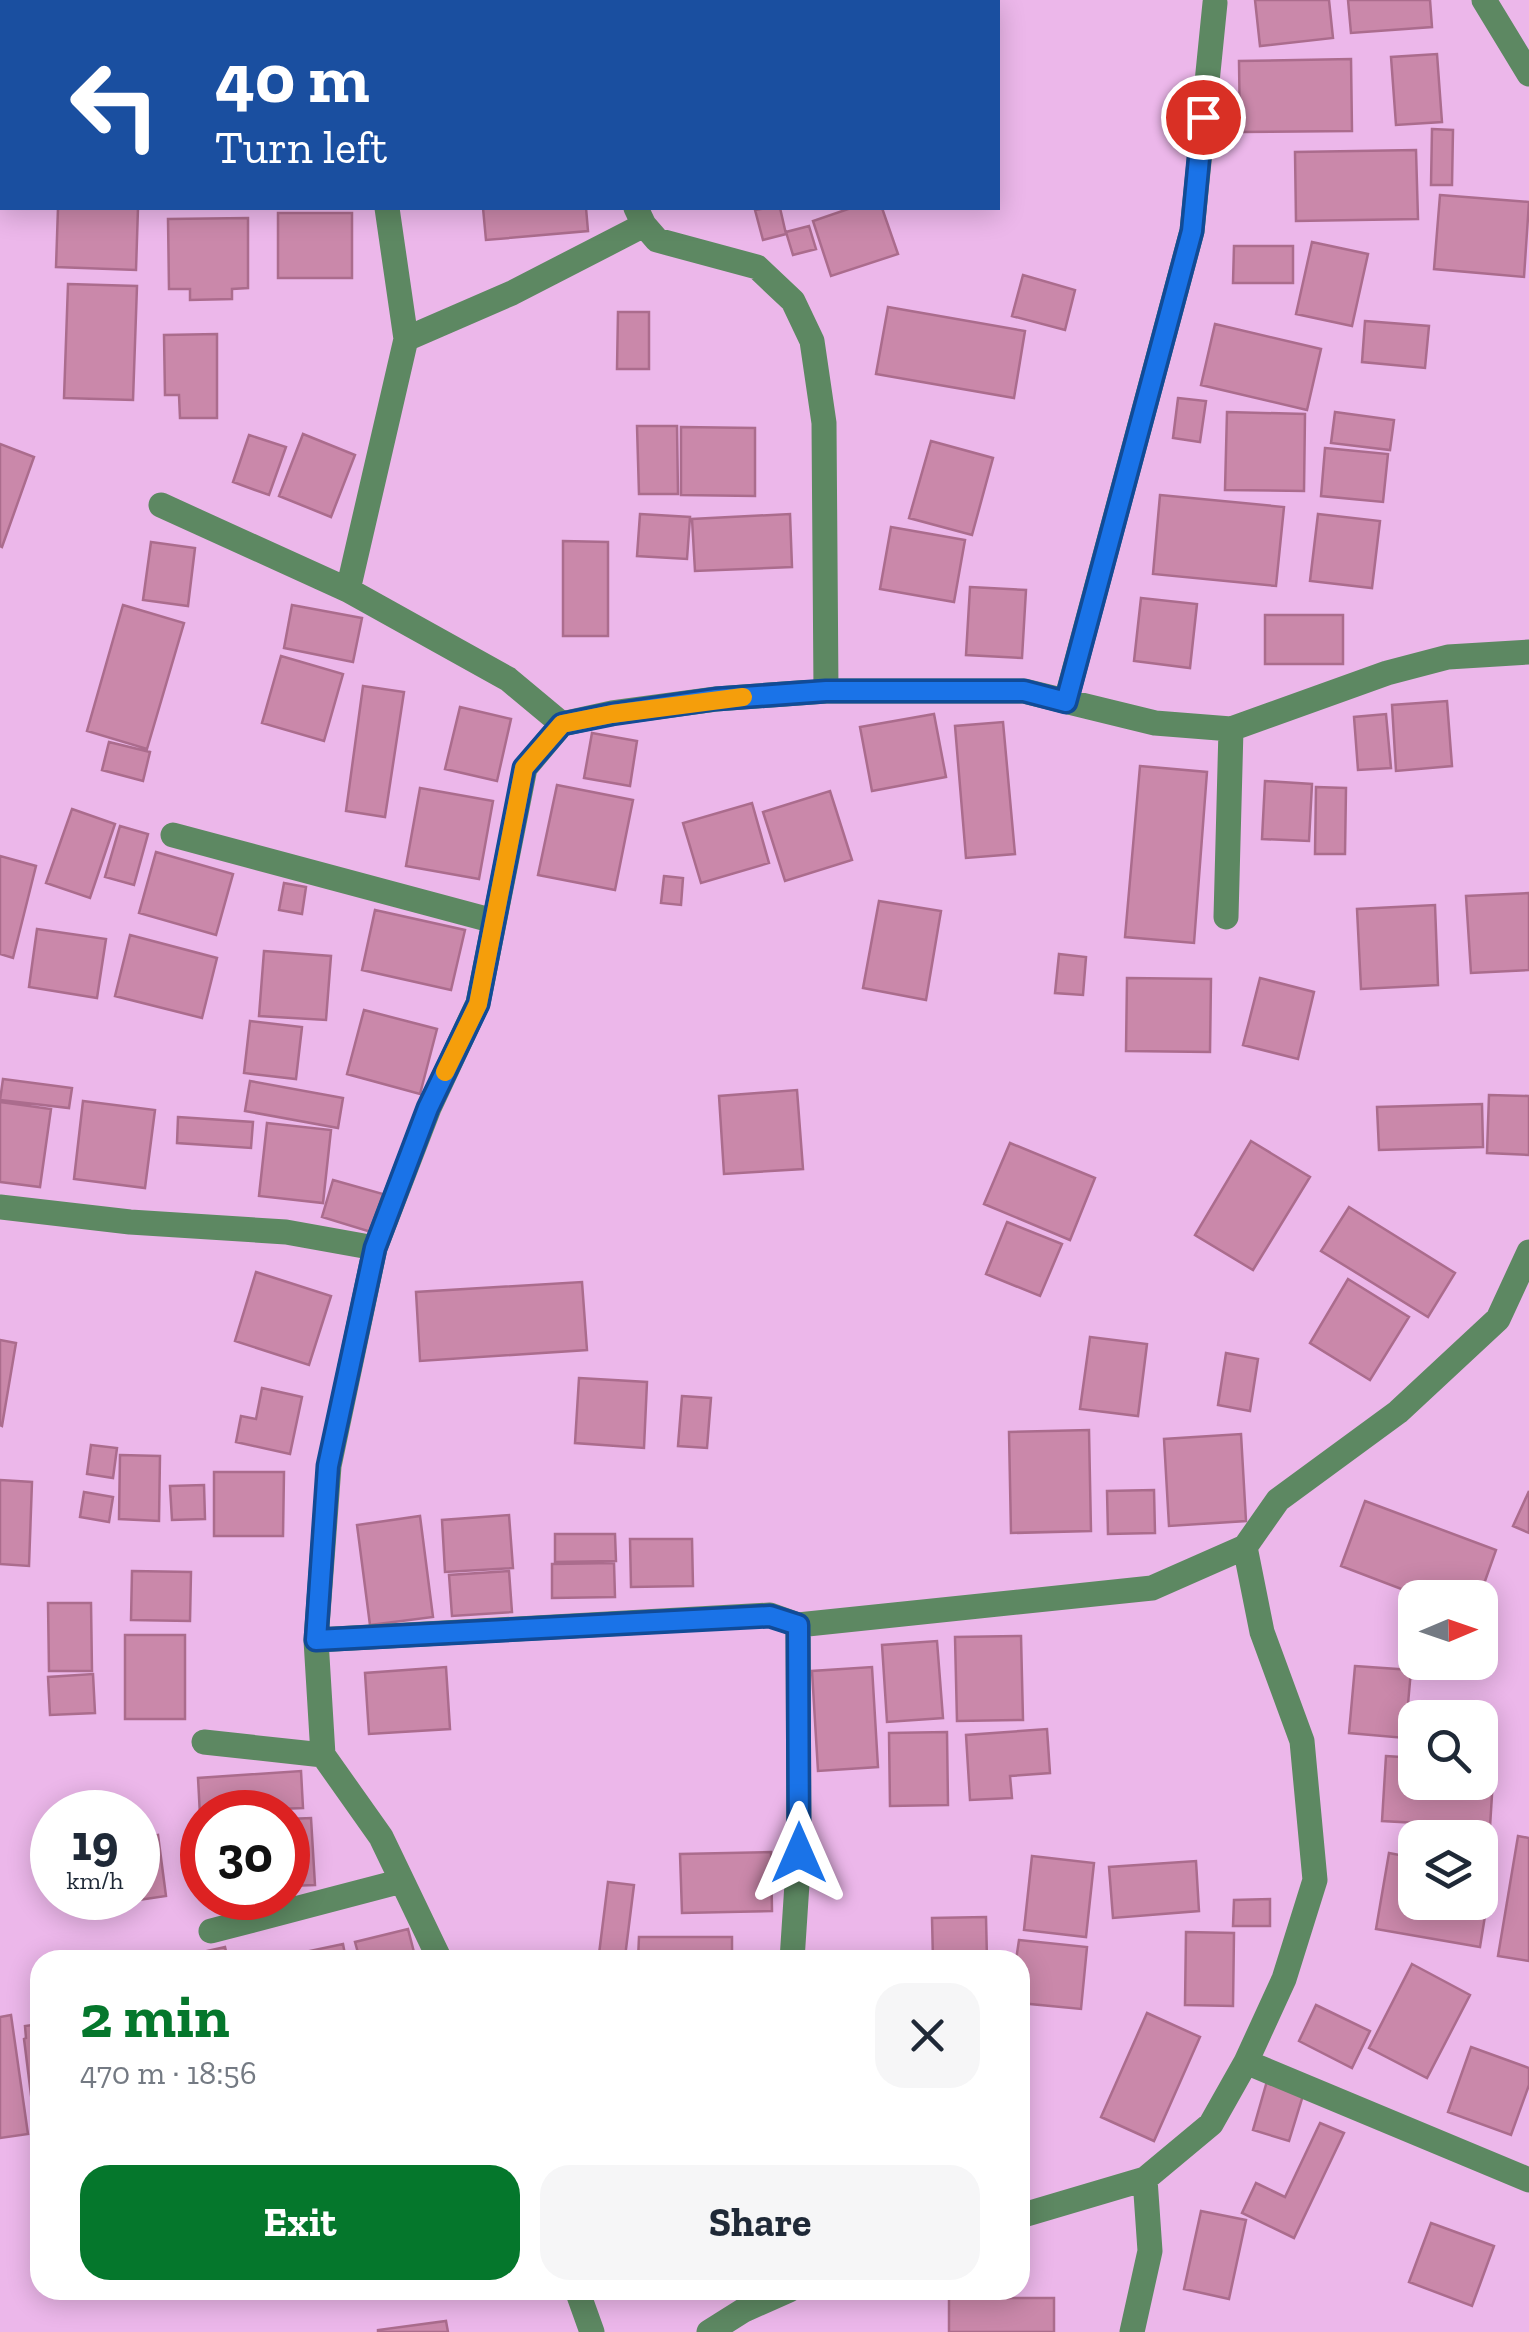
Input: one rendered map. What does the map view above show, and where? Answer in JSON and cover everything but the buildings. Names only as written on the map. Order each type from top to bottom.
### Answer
[{"type":"street","points":[[1484,0],[1529,74]]},
{"type":"street","points":[[1066,702],[1192,231],[1215,3]]},
{"type":"street","points":[[348,590],[406,339],[387,210]]},
{"type":"street","points":[[406,339],[512,293],[640,216],[657,240],[757,267],[793,301],[812,342],[824,423],[826,691]]},
{"type":"street","points":[[161,505],[348,590],[508,679],[562,724]]},
{"type":"street","points":[[435,1950],[381,1837],[323,1754],[316,1640],[328,1466],[375,1248],[428,1108],[478,1004],[524,768],[562,724],[716,699],[826,691],[1024,691],[1155,723],[1230,729],[1388,672],[1448,657],[1529,652]]},
{"type":"street","points":[[1226,916],[1230,729]]},
{"type":"street","points":[[172,834],[494,920]]},
{"type":"street","points":[[0,1207],[130,1222],[286,1232],[375,1248]]},
{"type":"street","points":[[316,1640],[770,1616],[798,1625],[1152,1588],[1245,1547],[1278,1500],[1398,1412],[1498,1319],[1529,1252]]},
{"type":"street","points":[[1030,2213],[1144,2179],[1211,2124],[1246,2062],[1284,1979],[1315,1880],[1302,1741],[1262,1632],[1245,1547]]},
{"type":"street","points":[[793,1950],[799,1853],[798,1625]]},
{"type":"street","points":[[204,1742],[323,1754]]},
{"type":"street","points":[[211,1931],[402,1881]]},
{"type":"street","points":[[1246,2062],[1529,2180]]},
{"type":"street","points":[[1132,2332],[1150,2250],[1144,2179]]},
{"type":"street","points":[[581,2300],[592,2332]]},
{"type":"street","points":[[709,2332],[766,2300]]},
{"type":"slow traffic","points":[[445,1072],[478,1004],[524,768],[562,724],[743,697]]},
{"type":"route","points":[[799,1853],[798,1625],[770,1616],[316,1640],[328,1466],[375,1248],[428,1108],[478,1004],[524,768],[562,724],[716,699],[826,691],[1024,691],[1066,702],[1192,231],[1203,117]]}]
